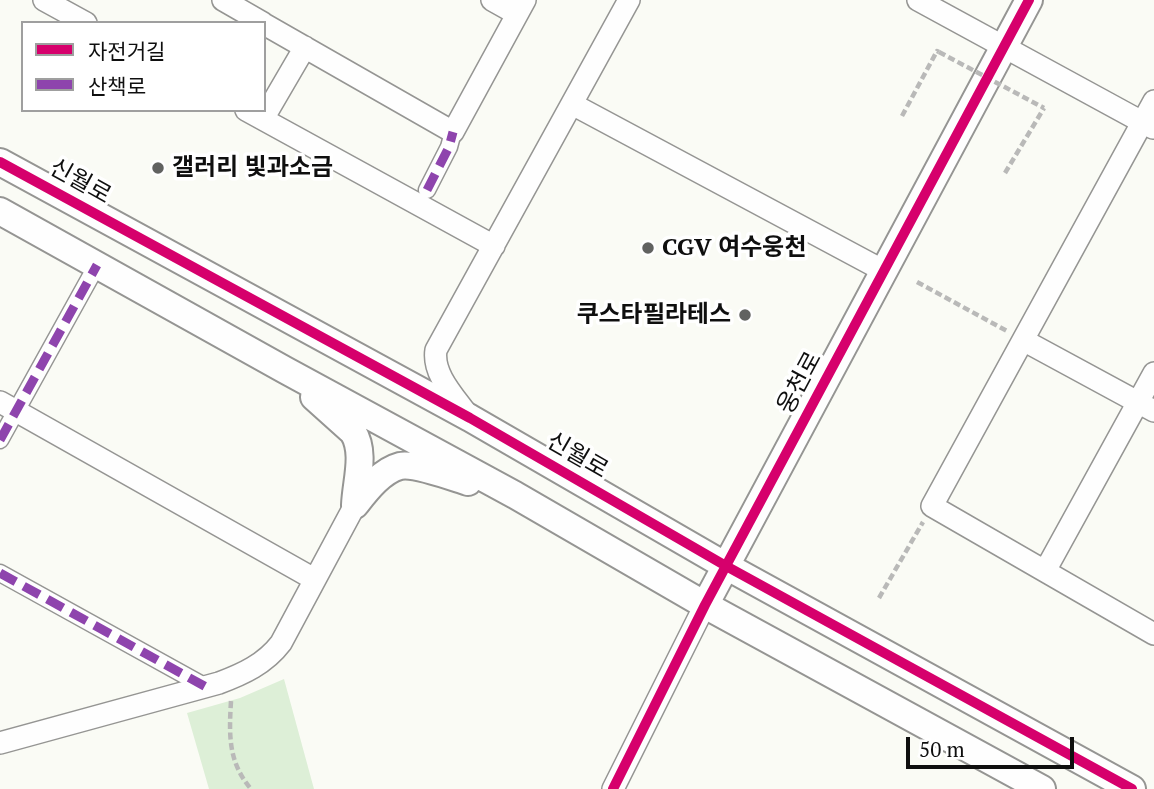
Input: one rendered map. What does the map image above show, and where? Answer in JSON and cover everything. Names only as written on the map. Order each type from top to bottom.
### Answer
[{"type":"street","points":[[44,0],[82,21]]},
{"type":"street","points":[[223,0],[260,21]]},
{"type":"street","points":[[427,190],[449,148],[453,132],[521,7],[492,0]]},
{"type":"street","points":[[470,418],[439,374],[436,350],[629,0]]},
{"type":"street","points":[[918,0],[1148,126]]},
{"type":"street","name":"웅천로","points":[[613,789],[705,605],[1029,0]]},
{"type":"street","points":[[266,24],[453,132]]},
{"type":"street","points":[[266,100],[305,47]]},
{"type":"street","points":[[1154,101],[1148,126],[1023,340],[932,506],[1154,634]]},
{"type":"street","points":[[572,104],[884,271]]},
{"type":"street","points":[[255,115],[494,246]]},
{"type":"street","name":"신월로","points":[[0,162],[470,418],[726,566],[1132,789]]},
{"type":"street","points":[[0,212],[515,495],[705,605],[1042,789]]},
{"type":"street","points":[[0,440],[8,407],[97,265]]},
{"type":"street","points":[[1023,340],[1146,406]]},
{"type":"street","points":[[285,370],[357,439],[360,457],[355,505]]},
{"type":"street","points":[[1045,571],[1146,406],[1154,373]]},
{"type":"street","points":[[8,407],[314,579]]},
{"type":"street","points":[[0,743],[206,687],[232,678],[262,662],[275,650],[355,505],[377,480],[391,470],[412,466],[515,495]]},
{"type":"street","points":[[0,573],[206,687]]},
{"type":"path","points":[[902,117],[937,51],[1044,108],[1005,173]]},
{"type":"path","points":[[917,282],[1023,340]]},
{"type":"path","points":[[879,598],[932,506]]},
{"type":"path","points":[[232,678],[229,736],[232,757],[251,789]]},
{"type":"green space","points":[[284,679],[314,789],[209,789],[187,713],[240,698]]},
{"type":"marked path","points":[[427,190],[449,147],[453,132]]},
{"type":"marked path","points":[[0,440],[97,265]]},
{"type":"marked path","points":[[0,573],[206,687]]},
{"type":"cycle path","points":[[613,789],[705,605],[1029,0]]},
{"type":"cycle path","points":[[0,162],[470,418],[726,566],[1132,789]]},
{"type":"place","name":"갤러리 빛과소금","points":[[158,168]]},
{"type":"place","name":"CGV 여수웅천","points":[[648,248]]},
{"type":"place","name":"쿠스타필라테스","points":[[745,315]]}]
